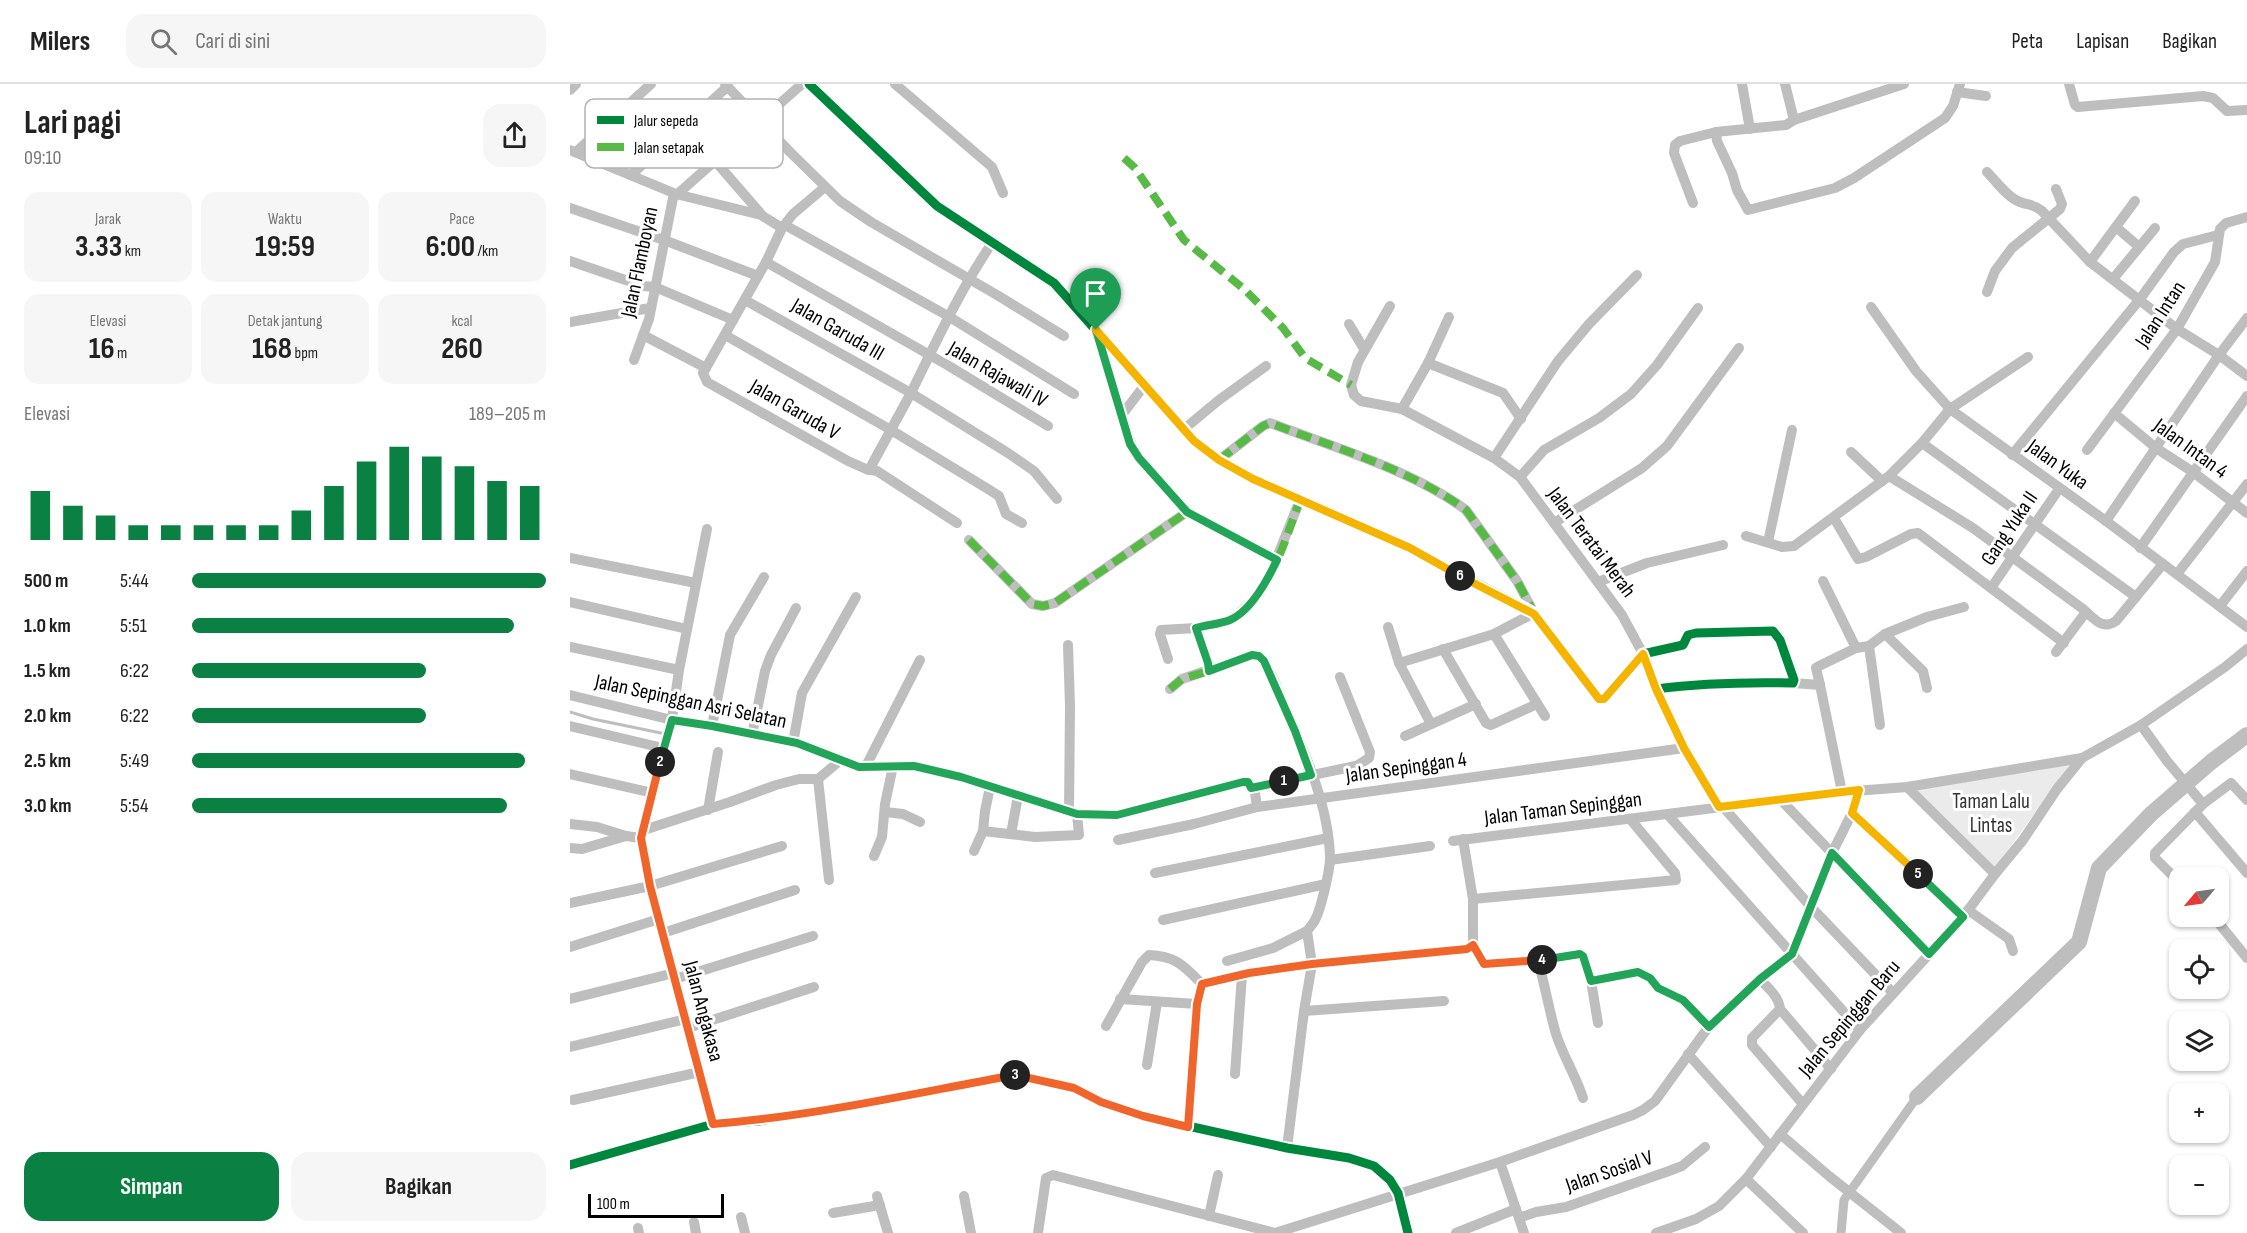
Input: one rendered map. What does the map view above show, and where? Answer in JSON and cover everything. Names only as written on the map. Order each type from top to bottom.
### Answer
[{"type":"street","points":[[570,90],[576,84]]},
{"type":"street","points":[[634,99],[651,84]]},
{"type":"street","name":"Jalan Flamboyan","points":[[783,101],[802,84]]},
{"type":"street","points":[[809,84],[937,206],[1054,283],[1194,441],[1219,460],[1253,479],[1410,548],[1534,614]]},
{"type":"street","points":[[895,84],[992,167],[1003,193]]},
{"type":"street","points":[[1742,84],[1750,129]]},
{"type":"street","points":[[1785,84],[1794,120]]},
{"type":"street","points":[[1693,203],[1674,153],[1675,145],[1680,141],[1716,132],[1789,124],[1794,120],[1904,84]]},
{"type":"street","points":[[2069,84],[2074,105],[2078,108],[2203,96],[2213,98],[2227,111],[2247,110]]},
{"type":"street","points":[[712,99],[727,85],[740,99]]},
{"type":"street","points":[[1716,132],[1716,141],[1748,210],[1826,190],[1854,178],[1945,118],[1953,106],[1958,88],[1986,96]]},
{"type":"street","points":[[573,151],[585,141]]},
{"type":"street","points":[[783,144],[825,187],[871,222],[1064,336]]},
{"type":"street","points":[[614,168],[676,194],[761,215],[784,226],[948,316],[1074,394]]},
{"type":"street","points":[[631,175],[638,168]]},
{"type":"street","name":"Jalan Flamboyan","points":[[634,360],[649,319],[669,210],[676,194],[708,168]]},
{"type":"street","points":[[721,168],[761,215]]},
{"type":"street","points":[[1987,172],[2013,198],[2019,202],[2033,204],[2090,262],[2177,329],[2219,355],[2247,376]]},
{"type":"street","points":[[705,373],[784,226],[793,214],[825,187]]},
{"type":"street","points":[[1987,292],[1995,271],[2004,258],[2022,239],[2049,219],[2061,206],[2056,189]]},
{"type":"street","points":[[2090,262],[2134,201]]},
{"type":"street","points":[[570,208],[664,240],[758,276]]},
{"type":"street","points":[[2012,455],[2140,299],[2174,252],[2183,244],[2219,232],[2226,223],[2247,217]]},
{"type":"street","points":[[2116,227],[2138,246]]},
{"type":"street","points":[[2113,279],[2155,228]]},
{"type":"street","name":"Jalan Intan","points":[[2087,450],[2177,329],[2215,262],[2219,232]]},
{"type":"street","points":[[869,470],[968,279],[992,243]]},
{"type":"street","points":[[570,261],[643,286],[655,287],[733,320]]},
{"type":"street","name":"Jalan Rajawali IV","points":[[766,262],[1048,426]]},
{"type":"street","points":[[1494,458],[1558,361],[1588,324],[1637,275]]},
{"type":"street","name":"Jalan Garuda III","points":[[745,300],[910,393],[1025,464],[1057,499]]},
{"type":"street","points":[[1349,324],[1364,349],[1390,306]]},
{"type":"street","name":"Jalan Yuka","points":[[1871,307],[1916,371],[1950,409],[2106,521],[2247,627]]},
{"type":"street","points":[[570,322],[650,308]]},
{"type":"street","points":[[1520,477],[1544,450],[1599,418],[1631,394],[1657,365],[1698,308]]},
{"type":"street","points":[[1402,409],[1428,363],[1449,317]]},
{"type":"street","points":[[2106,521],[2219,355],[2247,318]]},
{"type":"street","points":[[1096,330],[1121,416],[1134,451],[1187,512],[1277,560]]},
{"type":"street","name":"Jalan Garuda V","points":[[643,335],[705,373],[707,382],[818,444],[869,470],[877,471],[957,524]]},
{"type":"street","points":[[725,335],[891,430],[996,494],[1006,514],[1022,523]]},
{"type":"street","points":[[1554,523],[1642,468],[1667,446],[1738,348]]},
{"type":"street","name":"Jalan Teratai Merah","points":[[1364,349],[1351,385],[1354,395],[1361,401],[1402,409],[1494,458],[1520,477],[1622,615],[1643,654],[1656,689],[1684,748],[1722,807],[1810,907],[1893,993]]},
{"type":"street","points":[[1746,536],[1782,547],[1794,546],[1885,478],[1922,443],[1950,409],[2028,357]]},
{"type":"street","points":[[1428,363],[1503,393],[1521,419]]},
{"type":"street","points":[[1185,429],[1219,400],[1266,366]]},
{"type":"street","points":[[1121,416],[1144,386]]},
{"type":"street","points":[[2140,548],[2247,396]]},
{"type":"street","name":"Jalan Intan 4","points":[[2114,413],[2156,448],[2193,472],[2247,513]]},
{"type":"street","points":[[1219,460],[1270,423],[1345,450],[1415,481],[1454,502],[1466,510],[1517,581],[1534,614],[1602,700],[1643,654],[1683,645],[1688,635],[1696,633],[1773,632],[1780,640],[1793,683]]},
{"type":"street","points":[[1768,542],[1792,429]]},
{"type":"street","points":[[1922,443],[2136,597]]},
{"type":"street","points":[[1851,452],[1885,478],[1942,507],[2107,626],[2116,621],[2163,564]]},
{"type":"street","points":[[2177,574],[2247,484]]},
{"type":"street","name":"Gang Yuka II","points":[[1991,588],[2059,489]]},
{"type":"street","points":[[1168,658],[1160,634],[1161,630],[1196,628],[1230,620],[1260,593],[1277,560],[1300,500]]},
{"type":"street","points":[[969,540],[1032,604],[1043,606],[1055,603],[1187,512]]},
{"type":"street","points":[[1834,518],[1858,559],[1914,532],[1918,533],[1991,588],[2060,647],[2085,612]]},
{"type":"street","points":[[643,834],[671,722],[707,529]]},
{"type":"street","points":[[1598,582],[1647,563],[1723,545]]},
{"type":"street","points":[[570,558],[696,583]]},
{"type":"street","points":[[2220,606],[2247,571]]},
{"type":"street","points":[[712,726],[730,635],[764,577]]},
{"type":"street","points":[[1823,581],[1856,648]]},
{"type":"street","points":[[793,743],[802,693],[856,597]]},
{"type":"street","points":[[570,602],[687,628]]},
{"type":"street","points":[[1842,792],[1816,668],[1856,648],[1869,646],[1885,634],[1927,617],[1964,606]]},
{"type":"street","points":[[752,735],[765,671],[771,654],[796,608]]},
{"type":"street","points":[[1399,663],[1494,634],[1534,614]]},
{"type":"street","points":[[1388,627],[1399,663],[1431,724]]},
{"type":"street","points":[[1196,628],[1209,671]]},
{"type":"street","points":[[1494,634],[1545,716]]},
{"type":"street","points":[[1885,634],[1923,670],[1927,687]]},
{"type":"street","points":[[983,831],[1035,837],[1079,836],[1073,813],[1068,645]]},
{"type":"street","points":[[1869,646],[1880,725]]},
{"type":"street","points":[[570,647],[679,670]]},
{"type":"street","points":[[1443,649],[1486,723],[1491,725],[1537,704]]},
{"type":"street","name":"Jalan Sepinggan Baru","points":[[1656,1233],[1696,1219],[1719,1206],[1746,1179],[1860,1030],[1966,914],[2082,758],[2141,725],[2225,667],[2247,649]]},
{"type":"street","points":[[1170,689],[1182,679],[1252,655],[1259,656],[1270,672],[1295,731],[1319,799],[1328,838],[1330,860],[1326,884],[1315,921],[1307,933],[1273,948],[1227,961]]},
{"type":"street","points":[[865,768],[920,660]]},
{"type":"street","points":[[1257,807],[1251,788],[1358,765],[1370,758],[1368,745],[1340,677]]},
{"type":"street","points":[[1656,689],[1692,684],[1793,683],[1820,686]]},
{"type":"street","name":"Jalan Sepinggan Asri Selatan","points":[[570,695],[671,722],[712,726],[793,743],[838,761],[865,768],[914,766],[961,777],[1073,813],[1117,815],[1243,782],[1248,782],[1251,788]]},
{"type":"street","points":[[1405,736],[1476,704]]},
{"type":"street","points":[[2141,725],[2247,873]]},
{"type":"street","points":[[570,726],[664,747]]},
{"type":"street","name":"Jalan Sepinggan 4","points":[[1118,840],[1194,824],[1257,807],[1684,748]]},
{"type":"street","points":[[708,810],[718,752]]},
{"type":"street","name":"Jalan Taman Sepinggan","points":[[1473,945],[1473,899],[1458,840],[1842,792],[1906,787],[2082,758]]},
{"type":"street","points":[[570,848],[582,849],[626,836],[643,834],[776,785],[800,779],[819,778],[838,761]]},
{"type":"street","points":[[874,856],[882,837],[893,766]]},
{"type":"street","points":[[570,774],[653,793]]},
{"type":"street","points":[[819,778],[829,880]]},
{"type":"street","points":[[2169,873],[2154,856],[2199,805],[2231,783],[2247,800]]},
{"type":"street","points":[[974,851],[983,831],[990,787]]},
{"type":"street","points":[[1906,787],[1995,874]]},
{"type":"street","points":[[1038,1233],[1046,1178],[1053,1175],[1275,1233],[1500,1162],[1643,1110],[1655,1101],[1709,1027],[1760,979],[1792,954],[1832,853],[1852,813],[1859,790]]},
{"type":"street","points":[[1011,834],[1018,796]]},
{"type":"street","points":[[1780,800],[1929,954]]},
{"type":"street","points":[[885,809],[920,822]]},
{"type":"street","points":[[1852,813],[1966,914],[2009,939],[2013,951]]},
{"type":"street","points":[[1668,815],[1860,1030]]},
{"type":"street","points":[[1473,899],[1676,880],[1675,873],[1631,820]]},
{"type":"street","points":[[570,824],[597,827],[626,836]]},
{"type":"street","name":"Jalan Angakasa","points":[[643,834],[650,886],[713,1124]]},
{"type":"street","points":[[1155,873],[1328,838]]},
{"type":"street","points":[[570,903],[650,886],[782,846]]},
{"type":"street","points":[[1330,860],[1430,846]]},
{"type":"street","points":[[1163,921],[1326,884]]},
{"type":"street","points":[[663,933],[795,890]]},
{"type":"street","points":[[570,947],[659,919]]},
{"type":"street","points":[[2222,927],[2247,958]]},
{"type":"street","points":[[1287,1148],[1312,964],[1307,933]]},
{"type":"street","points":[[570,999],[674,976],[813,936]]},
{"type":"street","points":[[1202,984],[1312,964],[1467,949],[1473,945],[1484,964],[1538,961],[1580,954],[1583,956],[1591,981],[1598,1023]]},
{"type":"street","points":[[1106,1026],[1142,962],[1149,955],[1164,955],[1179,961],[1202,984]]},
{"type":"street","points":[[1538,961],[1556,1034],[1583,1098]]},
{"type":"street","points":[[1591,981],[1638,972],[1650,978],[1658,988],[1683,1000],[1709,1027]]},
{"type":"street","points":[[1235,1074],[1242,975]]},
{"type":"street","points":[[1760,979],[1772,991],[1780,1004],[1780,1009],[1830,1069]]},
{"type":"street","points":[[1188,1127],[1197,1004],[1202,984]]},
{"type":"street","points":[[570,1047],[687,1024],[814,987]]},
{"type":"street","points":[[1120,999],[1197,1004]]},
{"type":"street","points":[[1304,1011],[1444,1001]]},
{"type":"street","points":[[1147,1065],[1157,1002]]},
{"type":"street","points":[[1780,1009],[1752,1038],[1752,1045],[1802,1103]]},
{"type":"street","points":[[1688,1054],[1771,1146]]},
{"type":"street","points":[[573,1100],[699,1072]]},
{"type":"street","points":[[570,1164],[713,1124],[759,1121],[810,1113],[1019,1074],[1074,1088],[1101,1102],[1143,1116],[1287,1148],[1349,1158],[1374,1166],[1390,1179],[1398,1193],[1408,1233]]},
{"type":"street","points":[[1780,1134],[1828,1176],[1901,1233]]},
{"type":"street","name":"Jalan Sosial V","points":[[1456,1233],[1518,1213],[1566,1207],[1682,1166],[1705,1147]]},
{"type":"street","points":[[1500,1162],[1524,1233]]},
{"type":"street","points":[[1209,1216],[1218,1175]]},
{"type":"street","points":[[1746,1179],[1803,1233]]},
{"type":"street","points":[[964,1196],[971,1233]]},
{"type":"street","points":[[833,1213],[878,1200],[888,1233]]},
{"type":"street","points":[[741,1216],[745,1233]]},
{"type":"green space","name":"Taman Lalu Lintas","points":[[2070,764],[1995,868],[1917,790]]},
{"type":"waterway","points":[[570,712],[661,733]]},
{"type":"waterway","points":[[1917,1097],[2079,942],[2099,868],[2151,814],[2211,762],[2247,735]]},
{"type":"waterway","points":[[1841,1233],[1844,1200],[1917,1097]]},
{"type":"marked path","points":[[1124,158],[1135,168],[1184,240],[1244,289],[1283,328],[1305,358],[1351,385]]},
{"type":"marked path","points":[[1219,460],[1270,423],[1397,471],[1445,496],[1466,510],[1517,581],[1533,611]]},
{"type":"marked path","points":[[1139,458],[1187,512]]},
{"type":"marked path","points":[[1170,689],[1182,679],[1209,671],[1196,628],[1232,618],[1257,596],[1275,565],[1300,500]]},
{"type":"marked path","points":[[969,540],[1032,604],[1043,606],[1055,603],[1187,512],[1218,528]]},
{"type":"marked path","points":[[1077,814],[1117,815],[1183,798]]},
{"type":"cycle path","points":[[809,84],[937,206],[1054,283],[1194,441],[1219,460],[1253,479],[1410,548],[1534,613],[1599,699],[1604,699],[1643,654],[1683,645],[1688,635],[1696,633],[1773,631],[1780,640],[1794,680],[1793,683],[1724,683],[1656,689]]},
{"type":"cycle path","points":[[570,1165],[713,1124],[759,1121],[1019,1075],[1074,1088],[1101,1102],[1143,1116],[1287,1148],[1349,1158],[1374,1166],[1390,1180],[1398,1193],[1408,1233]]},
{"type":"route","points":[[1096,330],[1194,441],[1219,460],[1253,479],[1410,548],[1534,614],[1599,699],[1604,699],[1643,654],[1656,689],[1684,748],[1719,807],[1859,790],[1852,813],[1963,917],[1929,954],[1832,853],[1792,954],[1760,979],[1709,1027],[1683,1000],[1658,988],[1650,978],[1638,972],[1591,981],[1585,958],[1580,954],[1529,962],[1484,964],[1473,945],[1467,949],[1280,968],[1202,984],[1197,1004],[1188,1127],[1143,1116],[1101,1102],[1074,1088],[1019,1074],[759,1121],[713,1124],[650,886],[641,838],[672,720],[797,743],[859,767],[905,764],[914,766],[961,777],[1077,814],[1117,815],[1243,782],[1248,782],[1251,788],[1311,775],[1295,731],[1264,661],[1259,656],[1252,655],[1209,671],[1196,628],[1230,620],[1236,615],[1260,593],[1277,560],[1187,512],[1139,458],[1130,444],[1096,330]]}]
